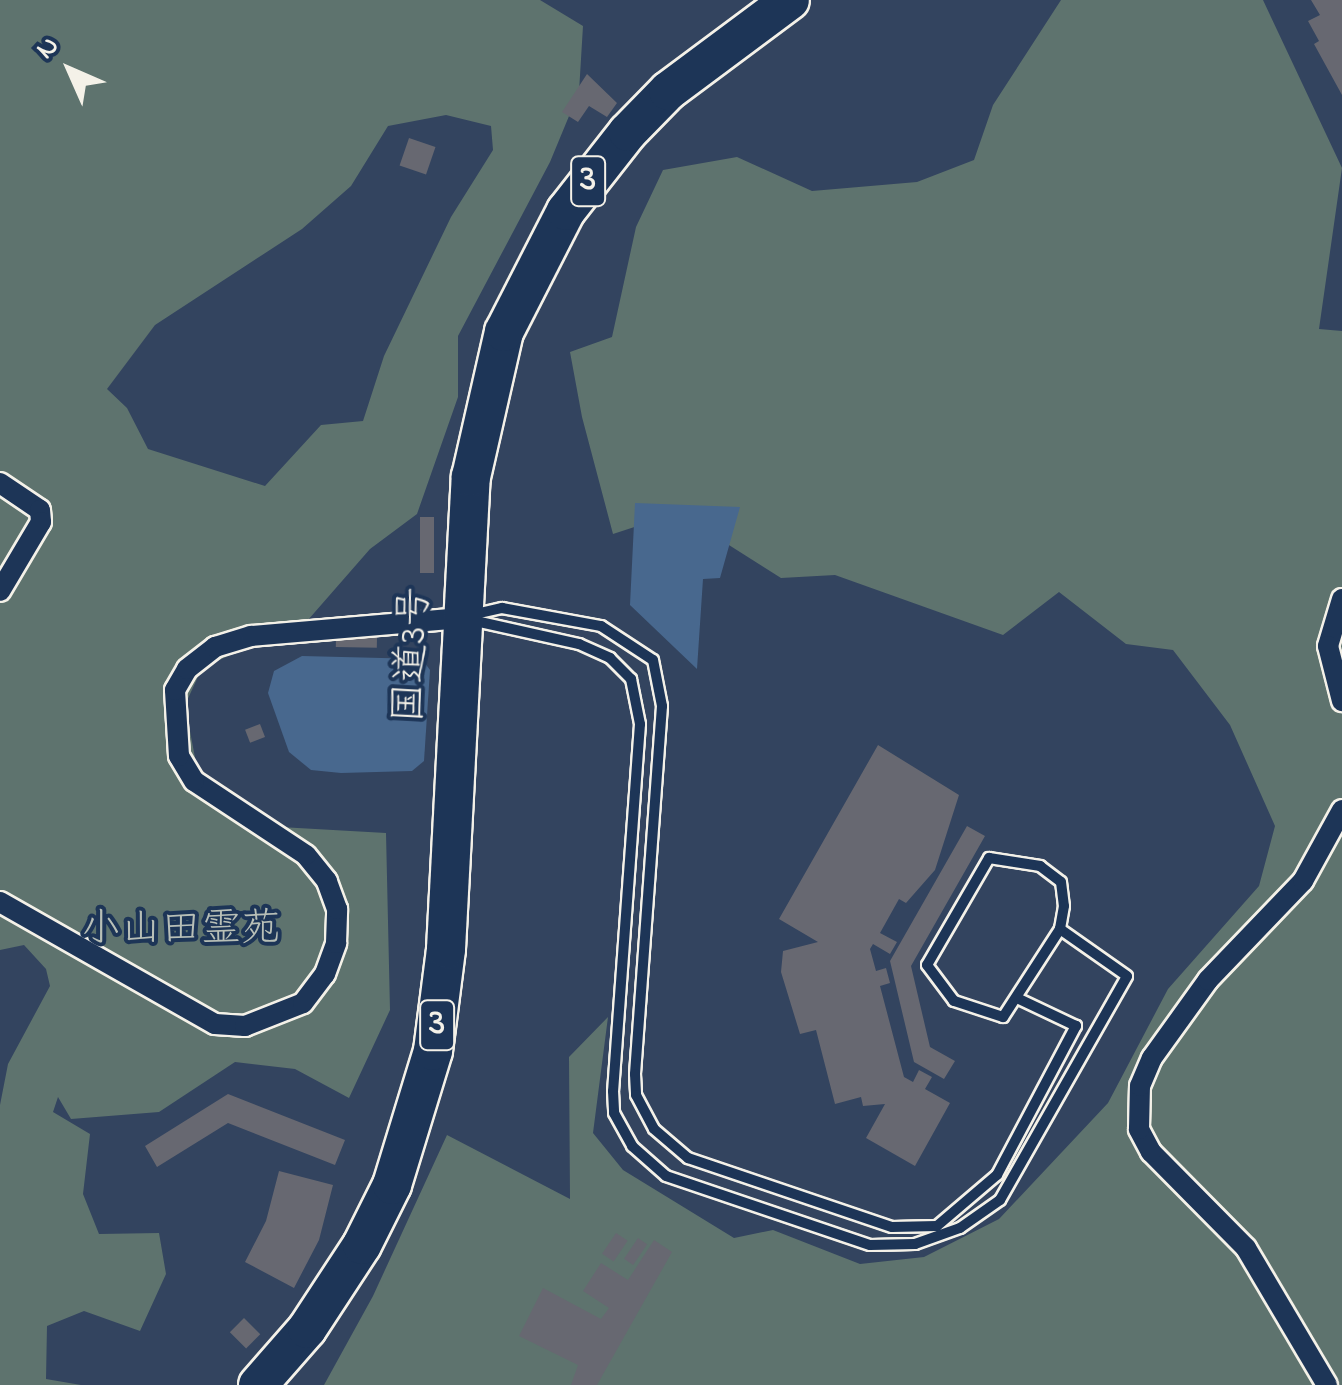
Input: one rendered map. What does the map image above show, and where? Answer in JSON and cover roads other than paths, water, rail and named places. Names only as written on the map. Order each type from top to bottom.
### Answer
[{"type":"highway","name":"国道3号","points":[[258,1385],[307,1329],[362,1245],[392,1186],[423,1092],[442,1002],[460,618],[477,428],[489,377],[528,278],[566,211],[628,132],[668,91],[790,0]]},
{"type":"street","points":[[0,484],[40,510],[40,522],[0,591]]},
{"type":"street","points":[[1342,599],[1328,646],[1342,701]]},
{"type":"street","points":[[0,902],[215,1024],[246,1026],[303,1003],[326,974],[336,944],[337,910],[327,881],[306,855],[194,781],[180,756],[176,690],[187,669],[215,647],[251,636],[460,618]]},
{"type":"street","points":[[1328,1385],[1246,1248],[1150,1152],[1139,1115],[1140,1086],[1152,1058],[1208,980],[1302,881],[1342,810]]},
{"type":"lane","points":[[460,618],[502,608],[556,616],[601,626],[653,660],[662,706],[634,1074],[636,1095],[654,1129],[688,1158],[892,1227],[937,1226],[997,1175],[1076,1026],[1019,999]]},
{"type":"lane","points":[[460,618],[579,644],[631,678],[640,724],[612,1091],[614,1112],[632,1146],[666,1176],[870,1245],[915,1244],[960,1228],[1000,1200],[1127,976],[1060,930]]},
{"type":"lane","points":[[989,858],[1040,866],[1060,882],[1060,930],[1019,999],[1003,1016],[977,1013],[954,1000],[926,965],[989,858]]},
{"type":"water","points":[[635,503],[740,507],[720,578],[703,579],[697,669],[630,605]]},
{"type":"water","points":[[302,656],[422,659],[430,670],[424,761],[412,771],[341,773],[311,770],[289,752],[268,693],[274,671]]},
{"type":"park label","name":"小山田霊苑","points":[[181,931]]}]
